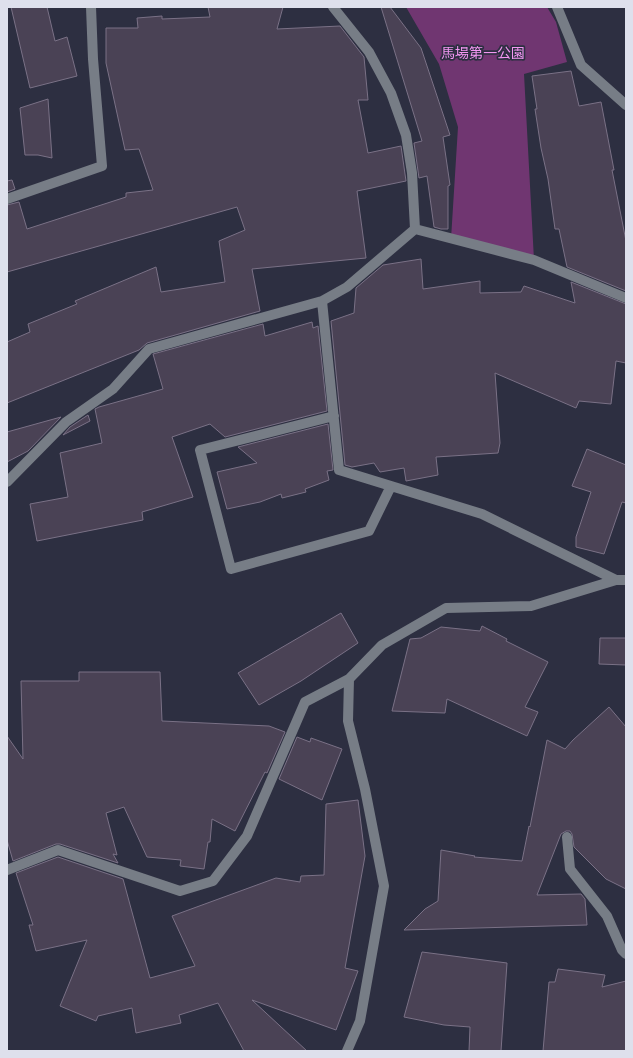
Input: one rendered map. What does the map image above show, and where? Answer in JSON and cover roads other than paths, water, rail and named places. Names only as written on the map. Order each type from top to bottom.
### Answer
[{"type":"street","points":[[7,199],[102,166],[93,59],[91,7]]},
{"type":"street","points":[[333,7],[369,52],[391,93],[406,135],[412,173],[414,229]]},
{"type":"street","points":[[557,7],[580,65],[626,105]]},
{"type":"street","points":[[414,229],[534,260],[626,298]]},
{"type":"street","points":[[7,482],[66,422],[113,389],[149,349],[322,301],[347,287],[414,229]]},
{"type":"street","points":[[322,301],[339,470],[482,514],[621,580]]},
{"type":"street","points":[[334,416],[200,450],[231,569],[369,531],[392,486]]},
{"type":"street","points":[[7,870],[58,850],[180,891],[213,881],[247,836],[305,702],[349,679],[382,645],[446,608],[531,606],[621,580]]},
{"type":"street","points":[[347,1051],[360,1021],[384,886],[365,789],[348,721],[349,679]]},
{"type":"street","points":[[567,836],[570,869],[607,916],[622,950],[626,954]]},
{"type":"park label","name":"馬場第一公園","points":[[483,53]]}]
